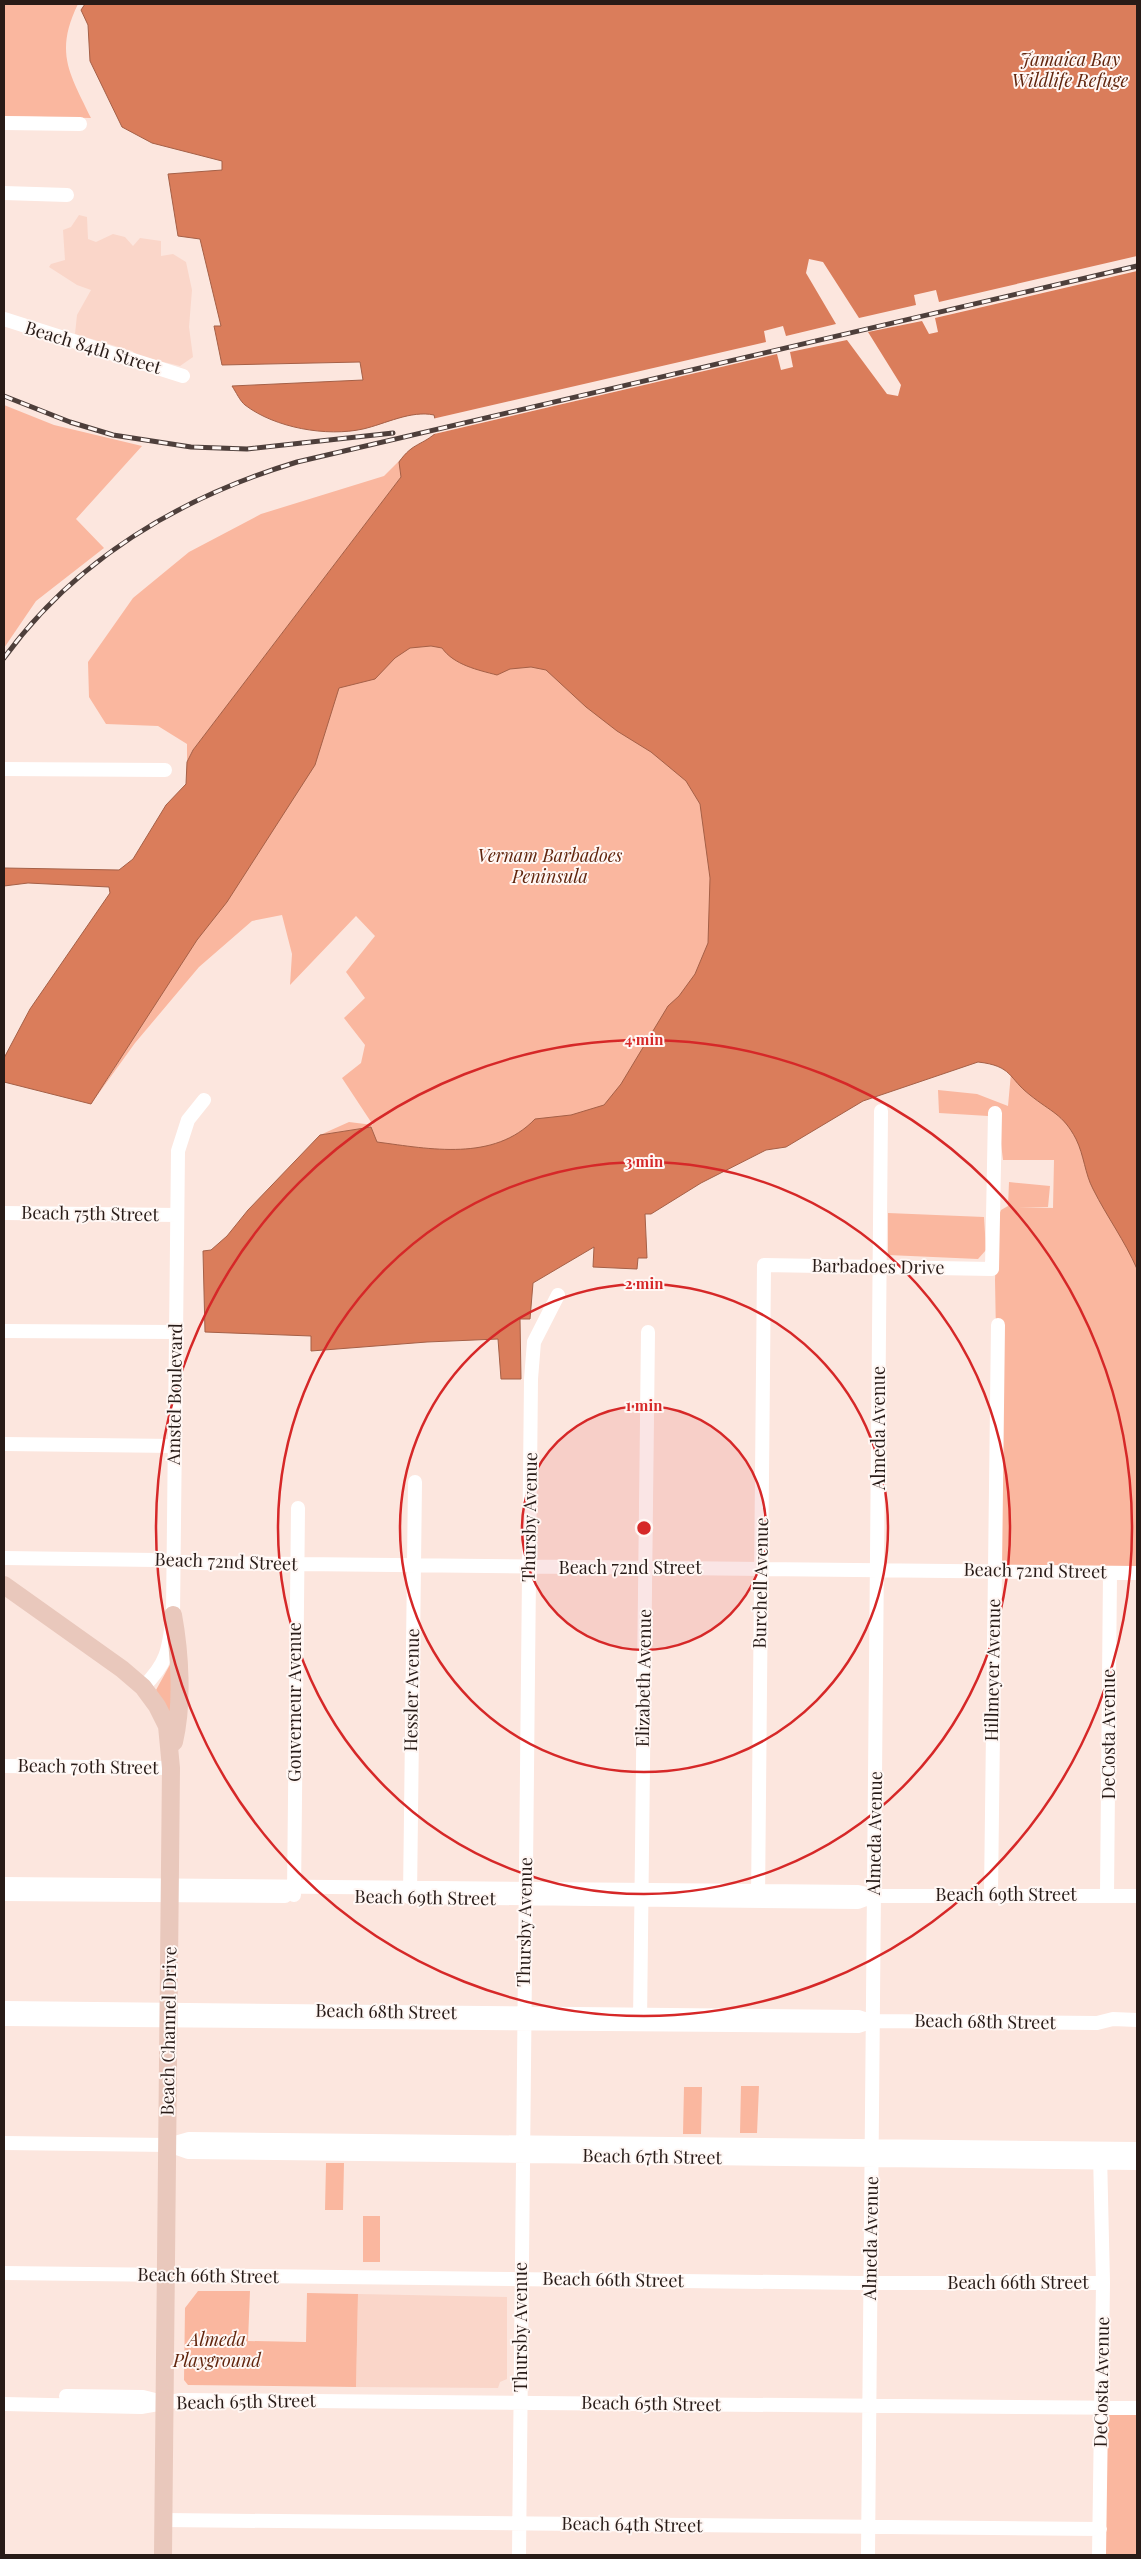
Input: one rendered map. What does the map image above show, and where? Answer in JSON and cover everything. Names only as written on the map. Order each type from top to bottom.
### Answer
[{"type":"main road","name":"Beach Channel Drive","points":[[4,1585],[130,1675],[143,1687],[163,1716],[170,1736],[163,2555]]},
{"type":"main road","points":[[171,1760],[177,1720],[178,1644],[173,1615]]},
{"type":"street","points":[[4,123],[80,124]]},
{"type":"street","points":[[4,194],[68,195]]},
{"type":"street","name":"Beach 84th Street","points":[[4,319],[183,376]]},
{"type":"street","points":[[4,769],[165,770]]},
{"type":"street","name":"Amstel Boulevard","points":[[143,1687],[162,1667],[167,1655],[173,1615],[179,1145],[188,1120],[204,1100]]},
{"type":"street","name":"Almeda Avenue","points":[[868,2555],[881,1111]]},
{"type":"street","name":"Barbadoes Drive","points":[[764,1265],[992,1269],[995,1113]]},
{"type":"street","name":"Beach 75th Street","points":[[4,1213],[177,1215]]},
{"type":"street","name":"Burchell Avenue","points":[[758,1896],[764,1265]]},
{"type":"street","name":"Thursby Avenue","points":[[519,2555],[529,1567],[534,1348],[539,1331],[558,1295]]},
{"type":"street","name":"Hillmeyer Avenue","points":[[991,1894],[998,1326]]},
{"type":"street","points":[[4,1331],[176,1332]]},
{"type":"street","name":"Elizabeth Avenue","points":[[640,2019],[648,1332]]},
{"type":"street","points":[[4,1444],[175,1446]]},
{"type":"street","name":"Hessler Avenue","points":[[410,1893],[415,1482]]},
{"type":"street","name":"Gouverneur Avenue","points":[[294,1891],[298,1508]]},
{"type":"street","name":"Beach 72nd Street","points":[[4,1558],[529,1567],[1137,1572]]},
{"type":"street","name":"DeCosta Avenue","points":[[1107,1895],[1110,1572]]},
{"type":"street","name":"Beach 70th Street","points":[[4,1766],[171,1760]]},
{"type":"street","name":"Beach 69th Street","points":[[4,1884],[170,1890],[410,1893],[758,1896],[858,1892],[875,1896],[991,1894],[1137,1896]]},
{"type":"street","name":"Beach 69th Street","points":[[4,1894],[170,1890]]},
{"type":"street","name":"Beach 68th Street","points":[[4,2008],[169,2014],[768,2021],[858,2017],[873,2022],[1097,2023],[1114,2020],[1137,2020]]},
{"type":"street","name":"Beach 68th Street","points":[[4,2019],[169,2014]]},
{"type":"street","name":"Beach 68th Street","points":[[1097,2023],[1114,2028],[1137,2029]]},
{"type":"street","name":"Beach 67th Street","points":[[4,2142],[168,2145],[183,2152],[522,2149],[1100,2155],[1137,2149]]},
{"type":"street","name":"DeCosta Avenue","points":[[1100,2155],[1103,2283],[1100,2555]]},
{"type":"street","name":"Beach 67th Street","points":[[1100,2155],[1137,2163]]},
{"type":"street","name":"Beach 66th Street","points":[[4,2274],[870,2283],[1103,2283]]},
{"type":"street","name":"Beach 65th Street","points":[[66,2396],[143,2397],[165,2403]]},
{"type":"street","name":"Beach 65th Street","points":[[4,2404],[141,2407],[181,2400],[1137,2408]]},
{"type":"street","name":"Beach 64th Street","points":[[164,2520],[1100,2529]]},
{"type":"shaded area","points":[[85,4],[1137,4],[1137,1269],[1093,1189],[1079,1145],[1066,1124],[1023,1089],[1004,1070],[998,1066],[978,1062],[863,1101],[786,1147],[766,1150],[701,1183],[651,1214],[645,1214],[647,1258],[638,1258],[637,1269],[593,1267],[594,1247],[533,1283],[530,1319],[520,1319],[521,1379],[501,1379],[498,1339],[427,1342],[311,1351],[311,1336],[205,1332],[203,1251],[211,1250],[227,1236],[248,1210],[320,1135],[371,1127],[377,1142],[439,1149],[481,1147],[500,1142],[519,1133],[535,1119],[571,1115],[604,1105],[621,1084],[668,1006],[679,996],[695,974],[708,943],[710,878],[700,804],[686,781],[651,752],[617,731],[586,707],[546,670],[531,667],[510,669],[497,675],[460,663],[442,648],[431,646],[410,648],[395,658],[375,679],[339,688],[315,765],[227,902],[197,940],[91,1104],[4,1082],[4,1058],[30,1009],[110,893],[109,887],[28,883],[4,886],[4,868],[119,870],[133,859],[166,805],[186,784],[187,762],[193,750],[401,477],[399,462],[413,447],[438,431],[434,415],[425,414],[407,416],[363,429],[349,431],[334,432],[302,429],[271,420],[257,413],[241,401],[232,386],[363,380],[360,362],[222,365],[214,326],[221,326],[200,239],[178,236],[168,174],[222,170],[222,161],[152,143],[122,127],[90,61],[88,25],[81,10]]},
{"type":"shaded area","points":[[79,215],[87,217],[88,239],[96,242],[113,234],[125,237],[133,246],[140,238],[161,241],[161,256],[173,254],[186,262],[192,290],[189,327],[193,357],[180,366],[139,356],[132,351],[75,334],[77,315],[91,290],[77,285],[49,267],[51,264],[65,260],[63,230],[71,227]]},
{"type":"shaded area","points":[[358,2294],[507,2297],[507,2379],[500,2382],[498,2388],[356,2387]]},
{"type":"green space","points":[[4,4],[78,4],[67,36],[66,50],[71,76],[91,118],[4,116]]},
{"type":"green space","points":[[4,405],[54,425],[142,446],[76,519],[104,548],[36,601],[4,648]]},
{"type":"green space","points":[[403,457],[401,477],[193,750],[187,762],[187,744],[158,726],[106,724],[89,697],[88,662],[133,598],[189,552],[261,514],[384,476]]},
{"type":"green space","name":"Vernam Barbadoes Peninsula","points":[[392,636],[532,652],[618,716],[706,800],[719,880],[712,948],[634,1092],[504,1153],[378,1146],[371,1127],[320,1135],[349,1122],[373,1125],[342,1078],[361,1063],[365,1045],[344,1018],[365,998],[346,972],[375,936],[356,916],[290,985],[292,954],[282,915],[252,921],[199,967],[135,1043],[91,1104],[113,1071],[328,685]]},
{"type":"green space","points":[[1137,1034],[1137,1573],[994,1570],[997,1389],[995,1280],[998,1217],[1001,1210],[1008,1206],[1009,1182],[1050,1186],[1048,1207],[1018,1207],[1053,1208],[1054,1160],[1003,1160],[998,1119],[988,1116],[939,1113],[938,1090],[977,1094],[1008,1106],[1011,1073]]},
{"type":"green space","points":[[888,1213],[984,1217],[986,1250],[978,1259],[888,1255]]},
{"type":"green space","points":[[172,1661],[173,1720],[156,1690]]},
{"type":"green space","points":[[741,2086],[759,2086],[757,2133],[740,2133]]},
{"type":"green space","points":[[684,2087],[702,2087],[701,2134],[683,2134]]},
{"type":"green space","points":[[326,2163],[344,2163],[343,2210],[325,2210]]},
{"type":"green space","points":[[363,2216],[380,2216],[380,2262],[363,2262]]},
{"type":"green space","name":"Almeda Playground","points":[[198,2291],[250,2291],[248,2341],[306,2342],[307,2293],[358,2294],[356,2387],[188,2385],[184,2380],[185,2308]]},
{"type":"green space","points":[[1101,2408],[1137,2408],[1137,2555],[1099,2555]]},
{"type":"pier","points":[[1137,256],[1137,271],[935,318],[938,332],[929,334],[922,321],[868,332],[901,385],[898,396],[887,394],[847,340],[790,352],[793,367],[781,370],[777,354],[430,435],[435,430],[432,419],[766,342],[764,331],[783,326],[786,336],[836,324],[806,273],[809,259],[823,262],[859,318],[916,305],[914,295],[936,290],[939,302]]},
{"type":"railway","points":[[4,658],[33,623],[64,591],[98,562],[134,536],[172,513],[212,493],[254,476],[297,462],[1137,266]]},
{"type":"railway","points":[[4,396],[70,422],[113,435],[191,447],[247,449],[393,433]]},
{"type":"park label","name":"Jamaica Bay Wildlife Refuge","points":[[1070,70]]}]
